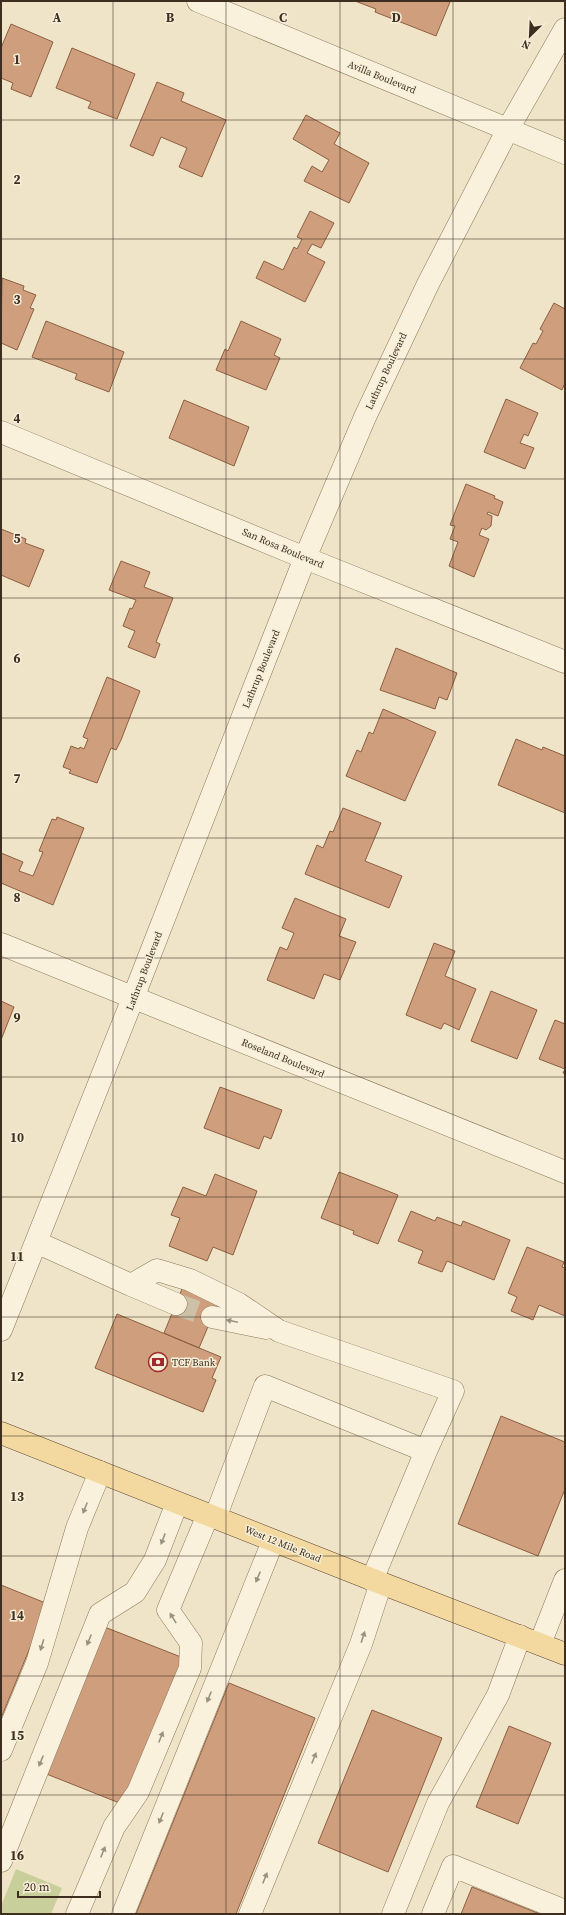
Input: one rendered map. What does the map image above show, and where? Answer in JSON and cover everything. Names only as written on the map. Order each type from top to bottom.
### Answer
[{"type":"main road","name":"West 12 Mile Road","points":[[1,1433],[376,1582],[565,1654]]},
{"type":"street","name":"Avilla Boulevard","points":[[198,1],[565,153]]},
{"type":"street","name":"Lathrup Boulevard","points":[[1,1330],[305,558],[378,389],[428,284],[508,129],[565,29]]},
{"type":"street","name":"San Rosa Boulevard","points":[[1,432],[305,558],[565,662]]},
{"type":"street","name":"Roseland Boulevard","points":[[1,944],[565,1172]]},
{"type":"street","points":[[36,1242],[176,1304]]},
{"type":"street","points":[[131,1285],[157,1270],[190,1280],[239,1304],[279,1331]]},
{"type":"street","points":[[212,1317],[279,1331],[453,1391],[426,1451],[376,1582],[361,1644],[250,1914]]},
{"type":"street","points":[[77,1914],[114,1827],[138,1792],[190,1668],[191,1643],[168,1610],[211,1516],[265,1386],[426,1451]]},
{"type":"street","points":[[1,1750],[36,1663],[77,1528],[100,1472]]},
{"type":"street","points":[[1,1861],[100,1614],[135,1592],[155,1560],[177,1503]]},
{"type":"street","points":[[123,1914],[273,1541]]},
{"type":"street","points":[[393,1914],[438,1803],[498,1695],[565,1580]]},
{"type":"street","points":[[433,1914],[453,1866],[565,1911]]},
{"type":"green space","points":[[16,1869],[62,1888],[51,1914],[1,1914],[1,1906]]},
{"type":"building","points":[[355,1],[450,2],[436,36],[375,12],[376,9]]},
{"type":"building","points":[[11,24],[53,42],[31,97],[11,89],[13,83],[1,78],[1,48]]},
{"type":"building","points":[[72,48],[135,74],[117,119],[88,108],[91,102],[56,88]]},
{"type":"building","points":[[157,82],[184,93],[181,101],[226,120],[202,177],[179,167],[187,148],[161,137],[153,156],[130,146]]},
{"type":"building","points":[[306,115],[340,133],[334,144],[369,163],[349,203],[304,181],[312,166],[322,172],[329,160],[293,139]]},
{"type":"building","points":[[310,211],[334,223],[321,248],[312,244],[307,253],[325,262],[305,302],[256,278],[264,261],[283,270],[294,247],[297,249],[302,239],[297,237]]},
{"type":"building","points":[[2,278],[24,286],[23,290],[36,295],[30,308],[34,309],[17,350],[1,343]]},
{"type":"building","points":[[554,303],[565,309],[565,383],[562,390],[520,368],[533,343],[536,344],[543,331],[540,329]]},
{"type":"building","points":[[46,321],[124,352],[109,392],[75,379],[77,374],[32,357]]},
{"type":"building","points":[[241,321],[281,339],[274,355],[280,358],[266,390],[216,370],[225,349],[228,351]]},
{"type":"building","points":[[506,399],[538,413],[528,436],[524,434],[520,443],[534,448],[525,469],[484,452]]},
{"type":"building","points":[[184,400],[249,427],[234,466],[169,438]]},
{"type":"building","points":[[466,484],[495,496],[494,498],[503,502],[498,516],[488,512],[487,514],[492,516],[491,526],[486,530],[482,528],[479,535],[489,539],[474,577],[449,566],[458,542],[450,539],[455,526],[450,525]]},
{"type":"building","points":[[1,529],[26,539],[25,543],[44,550],[29,587],[1,575]]},
{"type":"building","points":[[121,561],[150,572],[144,587],[173,598],[156,642],[160,644],[155,658],[128,647],[135,631],[123,626],[130,608],[132,609],[136,600],[109,590]]},
{"type":"building","points":[[396,648],[457,673],[447,700],[439,697],[435,709],[380,690]]},
{"type":"building","points":[[107,677],[140,691],[121,740],[116,750],[111,748],[97,783],[69,773],[71,770],[63,767],[71,746],[84,749],[88,739],[83,737]]},
{"type":"building","points":[[383,709],[436,732],[405,801],[346,776],[357,750],[361,752],[369,732],[373,734]]},
{"type":"building","points":[[516,739],[542,750],[543,747],[565,756],[565,813],[498,785]]},
{"type":"building","points":[[343,808],[381,823],[365,861],[402,876],[389,908],[305,874],[317,845],[323,848],[330,831],[333,832]]},
{"type":"building","points":[[57,817],[84,828],[53,905],[1,883],[1,853],[23,862],[19,871],[33,876],[43,852],[39,851],[52,819],[56,820]]},
{"type":"building","points":[[295,898],[346,919],[339,936],[356,942],[340,980],[324,974],[314,999],[267,980],[280,947],[287,950],[294,933],[282,928]]},
{"type":"building","points":[[434,943],[455,951],[445,976],[476,989],[459,1030],[444,1023],[441,1029],[406,1015]]},
{"type":"building","points":[[491,991],[537,1010],[517,1059],[471,1041]]},
{"type":"building","points":[[1,1001],[14,1007],[1,1040]]},
{"type":"building","points":[[555,1020],[565,1024],[565,1069],[539,1059]]},
{"type":"building","points":[[220,1087],[282,1110],[271,1139],[264,1136],[259,1149],[204,1128]]},
{"type":"building","points":[[339,1172],[398,1195],[378,1244],[353,1234],[354,1231],[321,1218]]},
{"type":"building","points":[[215,1174],[257,1191],[233,1255],[213,1247],[207,1261],[169,1246],[180,1218],[171,1215],[183,1187],[206,1196]]},
{"type":"building","points":[[411,1211],[435,1221],[437,1217],[461,1226],[463,1221],[510,1240],[494,1280],[447,1261],[442,1272],[418,1263],[423,1251],[398,1241]]},
{"type":"building","points":[[527,1247],[564,1262],[562,1267],[565,1268],[565,1316],[539,1305],[533,1320],[511,1311],[517,1297],[508,1293]]},
{"type":"building","points":[[184,1284],[220,1298],[199,1348],[164,1333]]},
{"type":"building","name":"TCF Bank","points":[[117,1314],[221,1357],[212,1378],[216,1380],[203,1412],[95,1368]]},
{"type":"building","points":[[501,1416],[565,1442],[565,1489],[538,1556],[458,1524]]},
{"type":"building","points":[[1,1585],[48,1604],[1,1718]]},
{"type":"building","points":[[102,1626],[181,1657],[184,1662],[122,1804],[44,1773]]},
{"type":"building","points":[[229,1683],[315,1718],[236,1914],[136,1914]]},
{"type":"building","points":[[372,1710],[442,1738],[388,1872],[318,1843]]},
{"type":"building","points":[[509,1726],[551,1743],[518,1824],[476,1807]]},
{"type":"building","points":[[472,1887],[540,1914],[461,1914]]},
{"type":"tunnel","points":[[176,1304],[212,1317]]},
{"type":"place","name":"TCF Bank","points":[[158,1362]]}]
